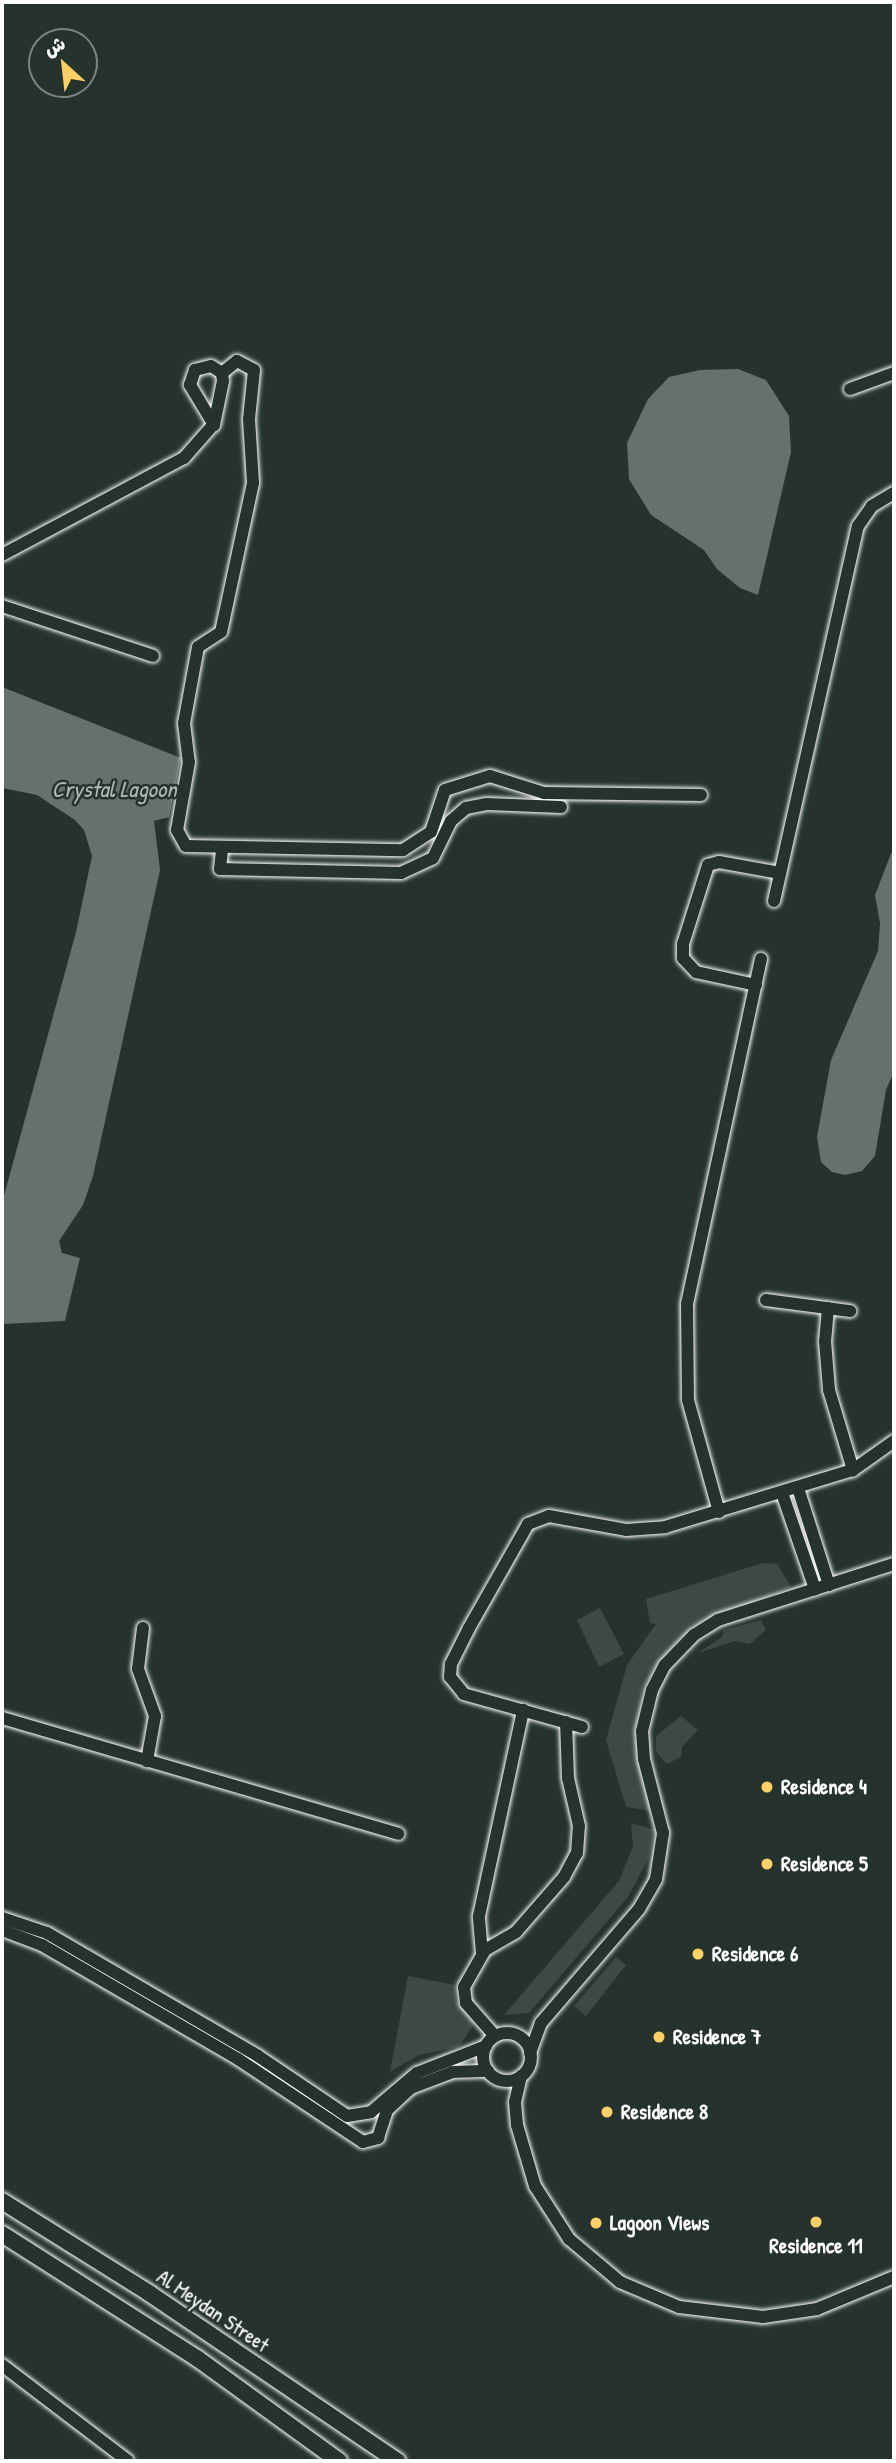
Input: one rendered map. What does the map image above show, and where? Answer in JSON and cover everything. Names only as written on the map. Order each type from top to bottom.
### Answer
[{"type":"main road","points":[[2,2189],[29,2217]]},
{"type":"main road","name":"Al Meydan Street","points":[[2,2201],[397,2461]]},
{"type":"main road","points":[[2,2234],[198,2359],[339,2461]]},
{"type":"street","points":[[2,555],[184,458],[213,425],[219,412],[222,373],[237,361],[254,370],[249,419],[253,483],[220,632],[198,647],[184,723],[189,762],[177,830],[181,841],[192,848],[222,850],[410,848],[431,832],[445,790],[490,776],[544,793],[701,795]]},
{"type":"street","points":[[213,425],[190,381],[202,366],[222,373]]},
{"type":"street","points":[[850,389],[894,373]]},
{"type":"street","points":[[774,901],[858,526],[872,506],[894,493]]},
{"type":"street","points":[[2,606],[153,656]]},
{"type":"street","points":[[222,850],[220,869],[401,873],[433,858],[451,821],[467,808],[487,804],[561,807]]},
{"type":"street","points":[[756,985],[696,972],[683,958],[683,944],[708,865],[719,862],[780,873]]},
{"type":"street","points":[[719,1512],[688,1400],[687,1304],[761,959]]},
{"type":"street","points":[[766,1300],[850,1311]]},
{"type":"street","points":[[828,1308],[825,1341],[829,1390],[853,1470]]},
{"type":"street","points":[[582,1727],[464,1694],[454,1685],[450,1673],[485,1596],[528,1524],[550,1516],[635,1531],[719,1512],[853,1470],[894,1441]]},
{"type":"street","points":[[798,1488],[829,1584]]},
{"type":"street","points":[[782,1493],[815,1589]]},
{"type":"street","points":[[798,1538],[813,1533]]},
{"type":"street","points":[[894,1564],[712,1624],[683,1644],[665,1665],[652,1690],[642,1731],[644,1759],[663,1828],[656,1879],[639,1909],[541,2023],[530,2053],[529,2066],[521,2076],[515,2102],[526,2165],[555,2220],[594,2264],[646,2296],[709,2314],[788,2315],[842,2302],[894,2277]]},
{"type":"street","points":[[143,1628],[138,1669],[155,1716],[147,1761]]},
{"type":"street","points":[[482,1953],[479,1916],[523,1710]]},
{"type":"street","points":[[2,1718],[398,1835]]},
{"type":"street","points":[[490,2041],[463,1997],[465,1983],[482,1953],[516,1932],[564,1877],[577,1853],[579,1826],[568,1778],[566,1722]]},
{"type":"street","points":[[2,1918],[47,1933],[258,2056],[347,2116],[371,2112],[401,2076],[461,2066],[488,2071],[500,2080],[515,2102]]},
{"type":"street","points":[[2,1930],[42,1945],[238,2059],[363,2142],[380,2136],[384,2116],[427,2070]]},
{"type":"street","points":[[482,1935],[499,1942]]},
{"type":"street","points":[[384,2116],[415,2093],[461,2066],[490,2041],[541,2023]]},
{"type":"street","points":[[513,2034],[524,2041],[530,2053]]},
{"type":"street","points":[[488,2071],[483,2059],[490,2041]]},
{"type":"street","points":[[500,2080],[521,2076]]},
{"type":"street","points":[[2,2244],[24,2247]]},
{"type":"street","points":[[2,2365],[128,2461]]},
{"type":"shaded area","points":[[763,1563],[777,1564],[791,1587],[692,1626],[657,1664],[643,1688],[634,1735],[653,1811],[626,1807],[606,1740],[627,1665],[656,1624],[650,1623],[646,1599]]},
{"type":"shaded area","points":[[600,1608],[624,1654],[599,1667],[577,1620]]},
{"type":"shaded area","points":[[761,1620],[766,1630],[750,1644],[735,1641],[698,1653],[722,1637],[724,1630]]},
{"type":"shaded area","points":[[681,1716],[698,1730],[682,1747],[681,1757],[667,1764],[656,1752],[656,1736]]},
{"type":"shaded area","points":[[631,1823],[655,1830],[648,1860],[628,1897],[529,2013],[504,2015],[619,1881],[633,1846]]},
{"type":"shaded area","points":[[616,1957],[626,1965],[586,2016],[574,2006]]},
{"type":"shaded area","points":[[408,1976],[455,1985],[456,2001],[476,2021],[459,2047],[419,2055],[390,2072]]},
{"type":"water","points":[[738,369],[766,380],[789,416],[791,452],[758,595],[740,588],[717,569],[704,550],[651,515],[629,479],[627,443],[648,399],[669,377],[700,370]]},
{"type":"water","name":"Crystal Lagoon","points":[[2,687],[181,758],[169,817],[154,821],[160,870],[93,1176],[83,1205],[59,1241],[62,1253],[80,1258],[65,1321],[2,1324],[2,1203],[76,932],[92,856],[84,830],[75,820],[37,795],[2,788]]},
{"type":"water","points":[[894,846],[894,1071],[886,1090],[875,1156],[862,1171],[845,1175],[832,1172],[821,1162],[817,1137],[831,1060],[878,951],[880,923],[875,895]]},
{"type":"place","name":"Residence 4","points":[[767,1787]]},
{"type":"place","name":"Residence 5","points":[[767,1864]]},
{"type":"place","name":"Residence 6","points":[[698,1954]]},
{"type":"place","name":"Residence 7","points":[[659,2037]]},
{"type":"place","name":"Residence 8","points":[[607,2112]]},
{"type":"place","name":"Residence 11","points":[[816,2222]]},
{"type":"place","name":"Lagoon Views","points":[[596,2223]]}]
